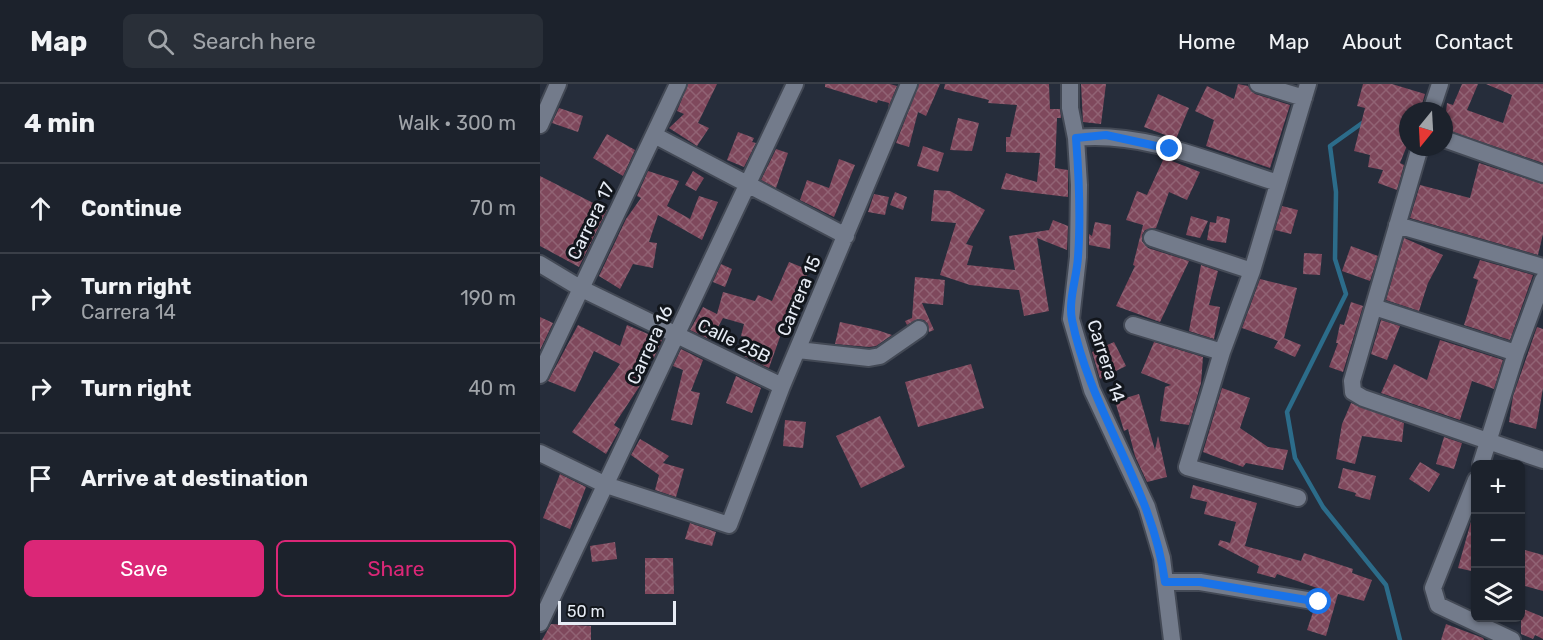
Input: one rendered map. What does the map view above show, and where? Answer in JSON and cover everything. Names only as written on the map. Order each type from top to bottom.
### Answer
[{"type":"street","points":[[540,125],[558,84]]},
{"type":"street","name":"Carrera 17","points":[[540,375],[678,84]]},
{"type":"street","name":"Carrera 16","points":[[540,623],[795,84]]},
{"type":"street","name":"Carrera 15","points":[[606,485],[729,525],[782,386],[909,84]]},
{"type":"street","name":"Carrera 14","points":[[1070,84],[1070,108],[1076,138],[1079,185],[1078,257],[1071,319],[1092,390],[1147,507],[1162,558],[1172,640]]},
{"type":"street","points":[[1258,84],[1306,91],[1252,270],[1222,352],[1187,467],[1298,498]]},
{"type":"street","points":[[1434,102],[1440,84]]},
{"type":"street","points":[[654,135],[846,236]]},
{"type":"street","points":[[1076,138],[1106,135],[1170,149],[1278,183]]},
{"type":"street","points":[[1453,143],[1543,174]]},
{"type":"street","points":[[1417,156],[1352,381],[1353,392],[1363,398],[1488,443],[1543,460]]},
{"type":"street","points":[[1397,225],[1543,267]]},
{"type":"street","points":[[1152,238],[1252,270]]},
{"type":"street","name":"Calle 25B","points":[[540,264],[580,288],[782,386]]},
{"type":"street","points":[[1483,460],[1516,353],[1543,280]]},
{"type":"street","points":[[1374,307],[1516,353]]},
{"type":"street","points":[[1133,325],[1222,352]]},
{"type":"street","name":"Calle 25B","points":[[798,350],[869,358],[880,356],[919,329]]},
{"type":"street","points":[[540,453],[606,485]]},
{"type":"street","points":[[1471,493],[1433,588],[1434,600],[1438,605],[1512,640]]},
{"type":"street","points":[[1165,582],[1200,582],[1319,602]]},
{"type":"building","points":[[688,84],[717,84],[698,123],[709,128],[697,146],[669,128],[684,114],[677,111]]},
{"type":"building","points":[[825,84],[890,84],[897,86],[888,108],[889,103],[878,100],[877,103],[825,87]]},
{"type":"building","points":[[919,84],[940,84],[926,116],[918,112],[909,147],[896,143]]},
{"type":"building","points":[[945,84],[1049,84],[1050,109],[1060,109],[1061,118],[1057,118],[1055,168],[1068,170],[1068,197],[1001,189],[1006,173],[1037,182],[1040,153],[1006,152],[1006,137],[1010,137],[1017,105],[988,103],[989,100],[944,89]]},
{"type":"building","points":[[1081,84],[1106,84],[1101,124],[1083,122]]},
{"type":"building","points":[[1238,84],[1248,86],[1255,94],[1290,105],[1270,168],[1206,146],[1214,120],[1195,111],[1207,86],[1234,99]]},
{"type":"building","points":[[1363,84],[1392,84],[1425,94],[1423,102],[1399,102],[1399,156],[1403,156],[1400,163],[1404,165],[1397,190],[1378,183],[1383,170],[1368,167],[1370,155],[1354,151],[1365,108],[1357,106]]},
{"type":"building","points":[[1462,84],[1478,84],[1467,110],[1503,123],[1512,95],[1486,84],[1543,84],[1543,163],[1453,132],[1453,105]]},
{"type":"building","points":[[1158,94],[1189,108],[1176,139],[1144,127]]},
{"type":"building","points":[[559,108],[583,116],[578,132],[552,123]]},
{"type":"building","points":[[958,118],[979,123],[972,151],[950,150]]},
{"type":"building","points":[[738,132],[754,138],[752,142],[756,143],[744,167],[727,160]]},
{"type":"building","points":[[607,134],[635,150],[623,176],[593,158]]},
{"type":"building","points":[[923,146],[944,153],[938,172],[917,166]]},
{"type":"building","points":[[776,149],[788,153],[776,188],[761,180]]},
{"type":"building","points":[[1164,158],[1200,172],[1187,200],[1169,192],[1156,228],[1145,230],[1142,235],[1142,241],[1148,248],[1189,261],[1160,322],[1116,306],[1135,266],[1133,265],[1143,225],[1126,220],[1137,191],[1147,195]]},
{"type":"building","points":[[839,159],[855,165],[834,217],[800,200],[807,180],[829,188]]},
{"type":"building","points":[[1479,163],[1543,184],[1543,234],[1538,255],[1410,218],[1420,185],[1470,198]]},
{"type":"building","points":[[648,171],[679,181],[667,206],[690,219],[699,196],[718,202],[702,240],[658,215],[649,242],[657,243],[653,268],[633,264],[620,289],[599,276],[626,219],[641,198],[637,196]]},
{"type":"building","points":[[693,171],[704,178],[696,191],[685,185]]},
{"type":"building","points":[[540,176],[607,210],[579,267],[540,246]]},
{"type":"building","points":[[934,190],[950,191],[985,210],[966,244],[973,246],[967,265],[1015,270],[1009,236],[1049,230],[1053,220],[1068,226],[1067,250],[1037,238],[1049,311],[1024,316],[1019,290],[970,285],[940,275],[956,223],[931,221]]},
{"type":"building","points":[[895,192],[907,197],[903,210],[890,205]]},
{"type":"building","points":[[874,194],[889,197],[885,215],[868,212]]},
{"type":"building","points":[[1282,206],[1298,210],[1291,234],[1275,230]]},
{"type":"building","points":[[1191,216],[1208,221],[1200,238],[1186,235]]},
{"type":"building","points":[[1217,216],[1230,219],[1226,243],[1207,240],[1210,222],[1216,223]]},
{"type":"building","points":[[1095,222],[1111,225],[1110,249],[1089,245],[1089,234],[1092,236]]},
{"type":"building","points":[[1404,238],[1443,255],[1428,283],[1419,311],[1386,300]]},
{"type":"building","points":[[1351,246],[1378,256],[1370,281],[1342,271]]},
{"type":"building","points":[[1304,253],[1322,254],[1320,275],[1303,274]]},
{"type":"building","points":[[1480,260],[1533,275],[1510,340],[1464,325],[1478,280],[1473,278]]},
{"type":"building","points":[[789,262],[809,270],[802,288],[798,286],[769,368],[744,356],[749,338],[741,336],[744,324],[723,318],[711,340],[690,330],[703,307],[717,314],[723,292],[755,301],[758,295],[772,301]]},
{"type":"building","points":[[721,264],[732,269],[725,287],[713,282]]},
{"type":"building","points":[[1201,265],[1218,271],[1209,305],[1220,307],[1214,339],[1189,331]]},
{"type":"building","points":[[915,277],[945,280],[943,305],[922,303],[934,330],[929,332],[928,324],[924,320],[918,319],[907,325],[905,321],[912,318]]},
{"type":"building","points":[[1260,279],[1297,288],[1284,338],[1301,345],[1295,357],[1274,348],[1278,341],[1242,328]]},
{"type":"building","points":[[1351,302],[1363,306],[1343,372],[1329,367],[1338,343],[1336,343],[1340,324],[1344,325]]},
{"type":"building","points":[[540,317],[553,323],[540,350]]},
{"type":"building","points":[[1381,320],[1400,326],[1387,360],[1371,354]]},
{"type":"building","points":[[840,322],[892,335],[876,346],[835,344]]},
{"type":"building","points":[[578,325],[620,346],[627,325],[662,340],[654,358],[648,356],[639,383],[641,384],[614,425],[620,429],[606,454],[572,432],[620,364],[594,351],[575,392],[548,381]]},
{"type":"building","points":[[1537,327],[1543,329],[1543,388],[1536,429],[1509,422],[1513,396]]},
{"type":"building","points":[[1440,340],[1503,360],[1494,389],[1472,381],[1460,420],[1381,393],[1394,364],[1427,380]]},
{"type":"building","points":[[1114,342],[1126,366],[1100,379],[1092,352]]},
{"type":"building","points":[[1154,342],[1203,357],[1201,383],[1189,425],[1160,421],[1165,387],[1171,385],[1141,373]]},
{"type":"building","points":[[681,349],[703,360],[691,391],[700,393],[692,425],[671,420],[683,370],[673,366]]},
{"type":"building","points":[[971,364],[984,408],[918,427],[905,382]]},
{"type":"building","points":[[736,376],[761,388],[752,413],[726,403]]},
{"type":"building","points":[[1222,388],[1250,398],[1240,428],[1268,447],[1288,450],[1283,470],[1246,463],[1243,467],[1203,452]]},
{"type":"building","points":[[1139,394],[1155,450],[1158,436],[1167,477],[1147,482],[1135,456],[1128,429],[1124,431],[1115,401]]},
{"type":"building","points":[[1351,403],[1404,423],[1402,442],[1362,436],[1355,464],[1336,459],[1342,424]]},
{"type":"building","points":[[880,416],[905,467],[861,488],[836,436]]},
{"type":"building","points":[[785,420],[806,422],[803,448],[783,446]]},
{"type":"building","points":[[1444,437],[1462,443],[1454,469],[1436,464]]},
{"type":"building","points":[[640,439],[669,456],[663,463],[684,469],[676,497],[655,490],[659,475],[631,455]]},
{"type":"building","points":[[1420,462],[1440,474],[1429,492],[1409,479]]},
{"type":"building","points":[[1343,468],[1376,476],[1370,500],[1338,488]]},
{"type":"building","points":[[560,474],[586,487],[570,529],[543,518]]},
{"type":"building","points":[[1193,485],[1257,503],[1245,546],[1301,561],[1304,553],[1353,569],[1352,573],[1372,580],[1364,601],[1338,594],[1326,636],[1307,630],[1313,612],[1322,612],[1327,608],[1329,603],[1326,594],[1319,591],[1320,589],[1277,574],[1275,578],[1257,573],[1259,566],[1218,545],[1220,540],[1230,543],[1236,522],[1204,514],[1207,502],[1190,498]]},
{"type":"building","points":[[1471,522],[1471,571],[1458,568]]},
{"type":"building","points":[[690,523],[716,532],[712,546],[685,539]]},
{"type":"building","points":[[615,542],[617,559],[592,562],[590,546]]},
{"type":"building","points":[[1525,550],[1543,555],[1543,591],[1525,586]]},
{"type":"building","points":[[645,558],[673,558],[674,594],[645,594]]},
{"type":"building","points":[[1525,610],[1543,617],[1543,639],[1535,635],[1533,639],[1521,634],[1521,622],[1525,622]]},
{"type":"building","points":[[551,624],[591,626],[591,640],[542,640]]},
{"type":"building","points":[[1446,624],[1483,638],[1484,640],[1441,640]]},
{"type":"waterway","points":[[1365,121],[1330,146],[1336,192],[1335,259],[1346,294],[1287,412],[1295,458],[1323,507],[1386,585],[1400,640]]},
{"type":"route","points":[[1170,149],[1106,135],[1076,138],[1079,185],[1078,257],[1071,319],[1092,390],[1147,507],[1162,558],[1165,582],[1200,582],[1247,588],[1319,602]]}]
